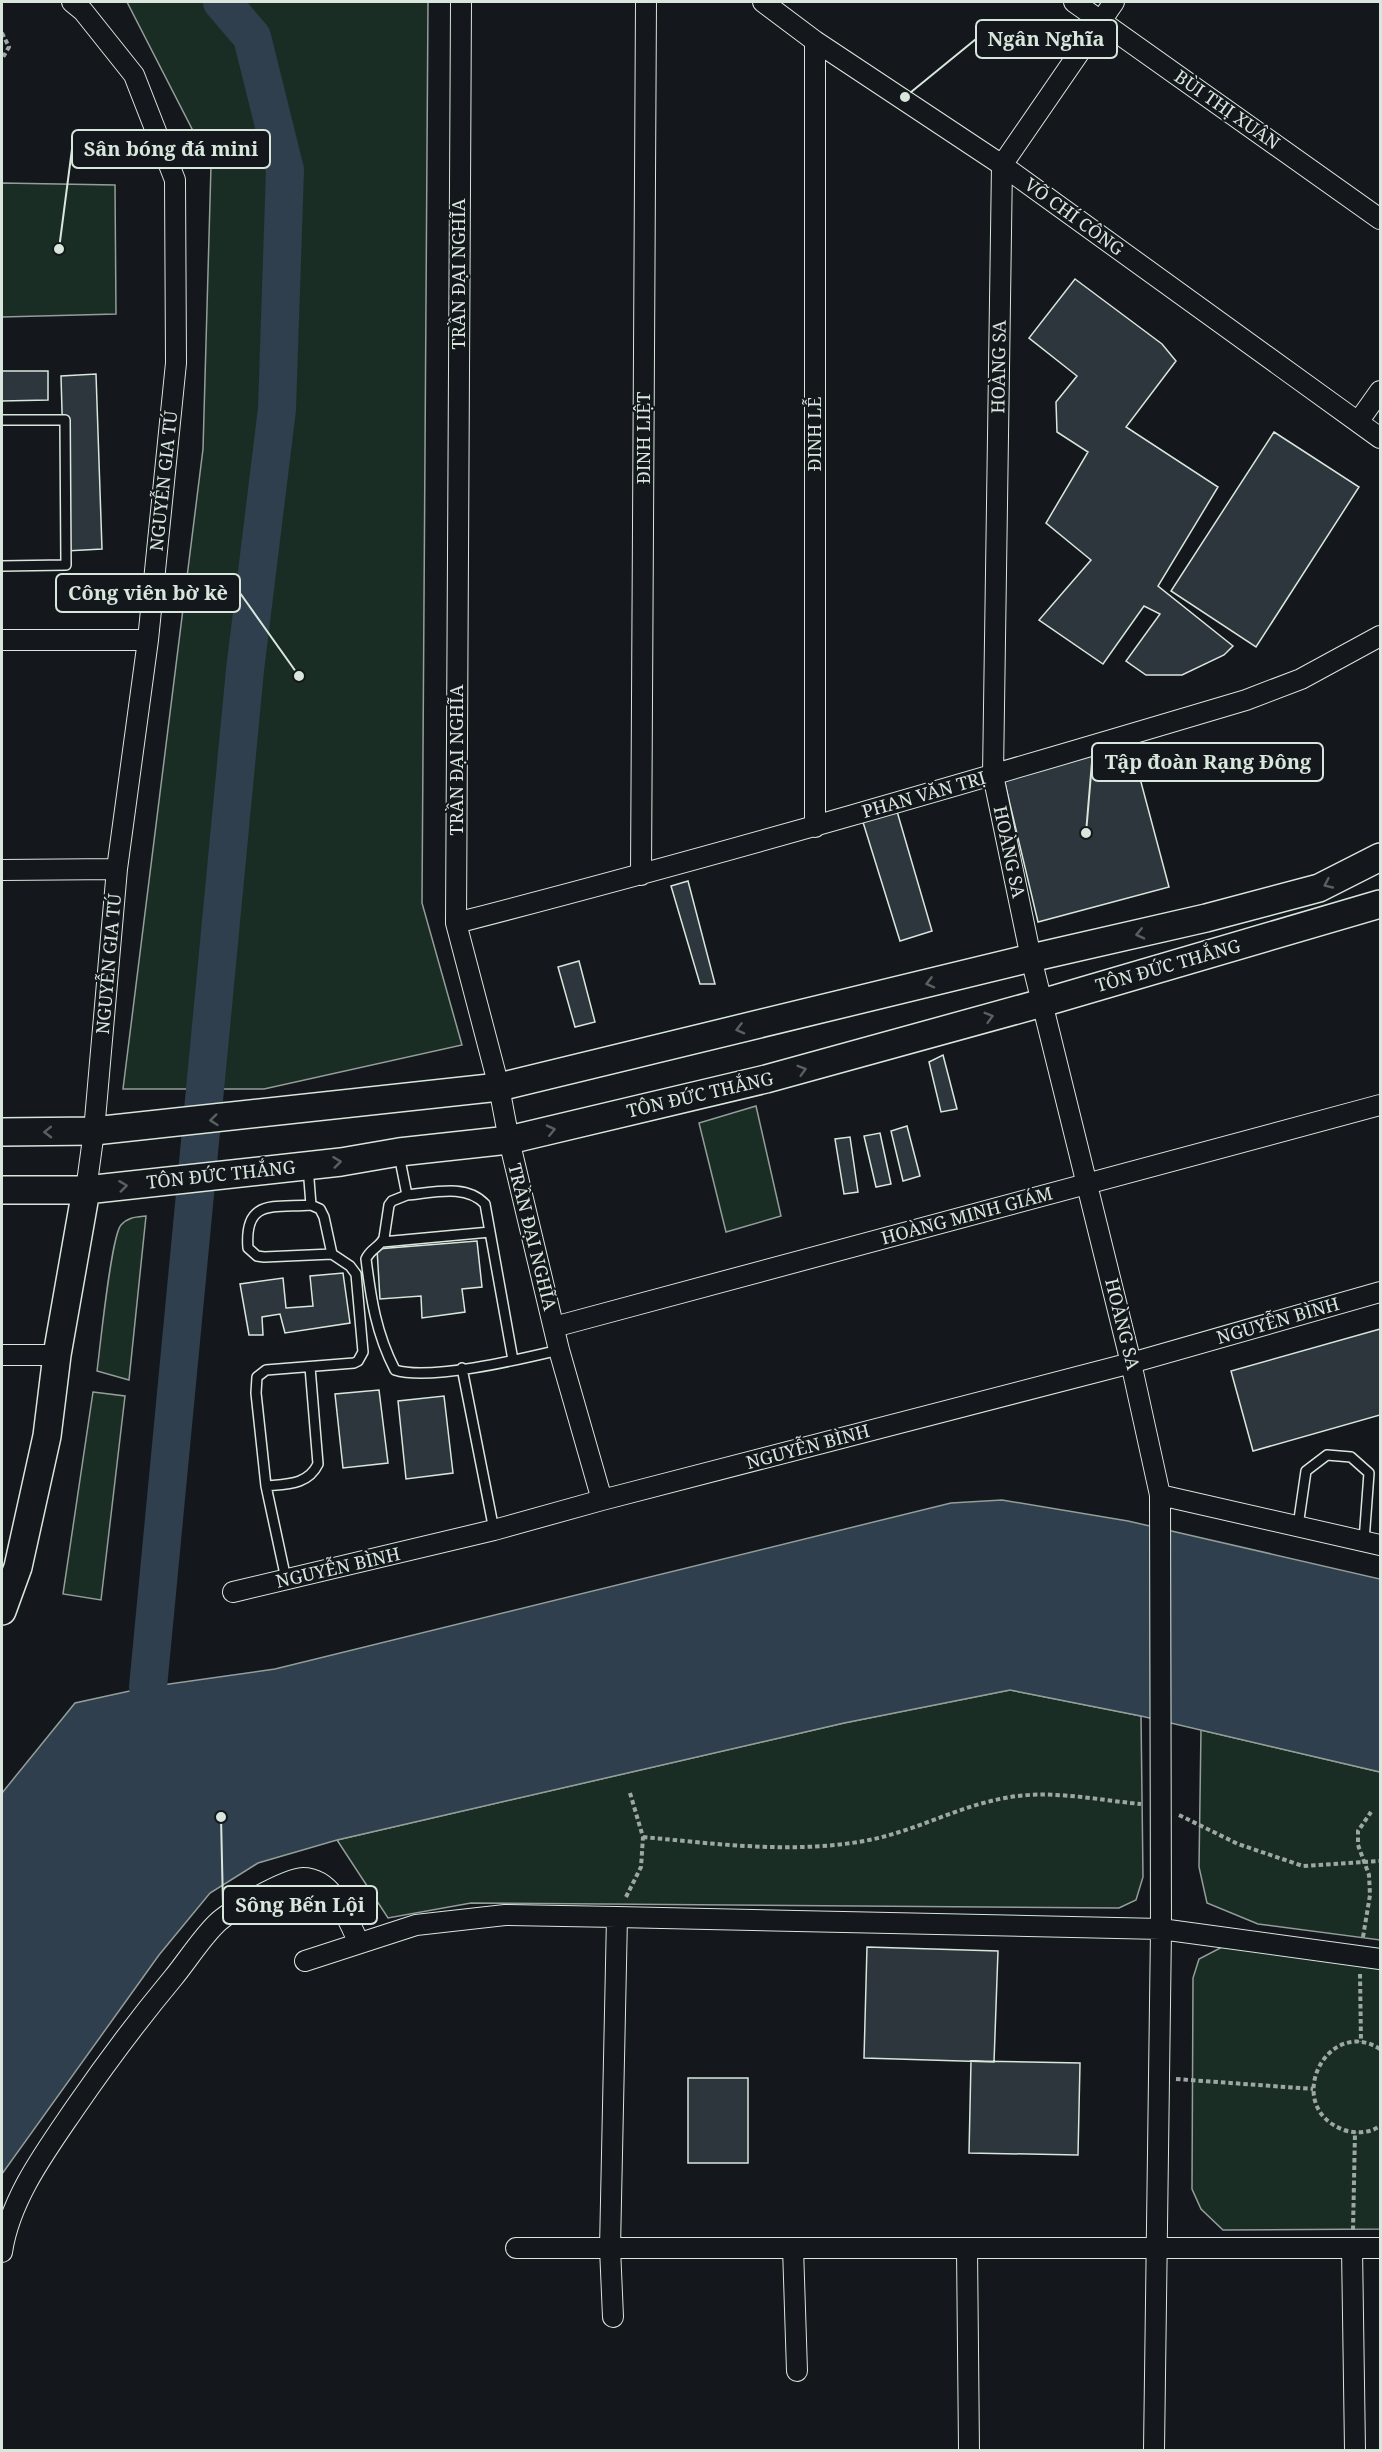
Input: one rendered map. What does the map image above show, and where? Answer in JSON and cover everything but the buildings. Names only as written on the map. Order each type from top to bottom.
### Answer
[{"type":"main road","name":"TÔN ĐỨC THẮNG","points":[[2,1132],[94,1131],[259,1115],[498,1087],[1206,918],[1319,888],[1380,857]]},
{"type":"main road","name":"TÔN ĐỨC THẮNG","points":[[2,1190],[86,1190],[509,1140],[766,1079],[1042,1003],[1380,904]]},
{"type":"main road","points":[[2,1611],[10,1567],[47,1436],[57,1355],[86,1190]]},
{"type":"street","name":"NGUYỄN GIA TÚ","points":[[72,2],[83,11],[134,75],[175,180],[176,363],[148,640],[117,869],[94,1131],[86,1190]]},
{"type":"street","name":"TRẦN ĐẠI NGHĨA","points":[[460,2],[456,922],[498,1087],[559,1350],[602,1500]]},
{"type":"street","name":"ĐINH LIỆT","points":[[641,875],[646,2]]},
{"type":"street","name":"VÕ CHÍ CÔNG","points":[[763,2],[816,41],[1002,165],[1380,438]]},
{"type":"street","name":"BÙI THỊ XUÂN","points":[[1074,2],[1380,219]]},
{"type":"street","points":[[1002,165],[1114,2]]},
{"type":"street","name":"ĐINH LỄ","points":[[815,827],[816,41]]},
{"type":"street","name":"HOÀNG SA","points":[[1002,165],[993,775],[1031,958],[1088,1184],[1160,1495],[1162,1806],[1154,2451]]},
{"type":"street","points":[[1358,422],[1380,391]]},
{"type":"street","name":"PHAN VĂN TRỊ","points":[[456,922],[641,875],[815,827],[1246,700],[1301,679],[1380,636]]},
{"type":"street","points":[[2,640],[148,640]]},
{"type":"street","points":[[2,870],[117,869]]},
{"type":"street","name":"HOÀNG MINH GIÁM","points":[[554,1327],[1380,1105]]},
{"type":"street","name":"NGUYỄN BÌNH","points":[[233,1592],[494,1530],[1131,1363],[1380,1292]]},
{"type":"street","points":[[2,1355],[57,1355]]},
{"type":"street","points":[[1160,1495],[1372,1543]]},
{"type":"street","points":[[2,2252],[7,2224],[22,2191],[55,2137],[126,2035],[216,1924],[284,1883],[304,1878],[321,1883],[336,1898],[359,1943]]},
{"type":"street","points":[[305,1961],[416,1925],[505,1915],[1161,1929],[1380,1959]]},
{"type":"street","points":[[613,2317],[610,2248],[617,1917]]},
{"type":"street","points":[[516,2248],[1380,2248]]},
{"type":"street","points":[[793,2248],[797,2370]]},
{"type":"street","points":[[966,2248],[969,2451]]},
{"type":"street","points":[[1352,2248],[1355,2451]]},
{"type":"lane","points":[[2,420],[65,420],[66,565],[2,566]]},
{"type":"lane","points":[[399,1152],[407,1195]]},
{"type":"lane","points":[[308,1165],[311,1205]]},
{"type":"lane","points":[[382,1242],[388,1205],[392,1201],[407,1195],[456,1190],[477,1195],[485,1204],[513,1360]]},
{"type":"lane","points":[[287,1580],[266,1486],[256,1393],[257,1377],[266,1370],[358,1361],[363,1352],[356,1274],[350,1266],[332,1254],[257,1256],[248,1248],[247,1231],[253,1215],[262,1209],[311,1205],[320,1209],[324,1217],[332,1254]]},
{"type":"lane","points":[[490,1232],[382,1242],[369,1251],[366,1259],[373,1312],[387,1356],[395,1370],[420,1374],[513,1360],[559,1350]]},
{"type":"lane","points":[[266,1486],[301,1482],[314,1474],[318,1464],[310,1367]]},
{"type":"lane","points":[[462,1368],[494,1530]]},
{"type":"lane","points":[[1298,1526],[1306,1471],[1327,1455],[1351,1457],[1370,1473],[1372,1543]]},
{"type":"path","points":[[2,33],[9,48],[2,58]]},
{"type":"path","points":[[617,1917],[641,1867],[643,1836],[630,1792]]},
{"type":"path","points":[[643,1836],[760,1847],[820,1845],[874,1839],[1004,1798],[1040,1794],[1162,1806],[1238,1844],[1303,1866],[1380,1861]]},
{"type":"path","points":[[1361,2043],[1360,1956],[1370,1895],[1369,1875],[1358,1845],[1358,1831],[1371,1812]]},
{"type":"path","points":[[1380,2049],[1361,2043],[1346,2044],[1327,2055],[1315,2074],[1313,2089],[1316,2103],[1323,2116],[1334,2126],[1363,2133],[1380,2126]]},
{"type":"path","points":[[1159,2078],[1313,2089]]},
{"type":"path","points":[[1352,2248],[1355,2132]]},
{"type":"green space","points":[[127,2],[428,2],[422,903],[462,1045],[264,1089],[123,1089],[203,449],[211,166]]},
{"type":"green space","points":[[2,183],[115,185],[116,314],[2,317]]},
{"type":"green space","points":[[756,1106],[781,1216],[726,1232],[699,1123]]},
{"type":"green space","points":[[146,1216],[129,1380],[97,1371],[117,1234],[126,1220]]},
{"type":"green space","points":[[93,1392],[125,1396],[101,1600],[63,1594]]},
{"type":"green space","points":[[1010,1690],[1141,1716],[1143,1877],[1136,1900],[1119,1908],[471,1903],[388,1918],[337,1840],[844,1723]]},
{"type":"green space","points":[[1201,1730],[1380,1772],[1380,1940],[1258,1924],[1207,1903],[1199,1867]]},
{"type":"green space","points":[[1224,1946],[1380,1967],[1380,2229],[1223,2230],[1201,2209],[1192,2189],[1193,1978],[1199,1959]]},
{"type":"water","points":[[1002,1500],[1128,1521],[1380,1579],[1380,1772],[1141,1716],[1010,1690],[844,1723],[337,1840],[258,1863],[210,1893],[159,1955],[2,2174],[2,1793],[75,1703],[148,1687],[275,1669],[951,1503]]},
{"type":"waterway","points":[[148,1687],[245,670],[277,409],[285,170],[252,37],[222,2]]},
{"type":"place","name":"Ngân Nghĩa","points":[[905,97]]},
{"type":"place","name":"Sân bóng đá mini","points":[[59,249]]},
{"type":"place","name":"Công viên bờ kè","points":[[299,676]]},
{"type":"place","name":"Tập đoàn Rạng Đông","points":[[1086,833]]},
{"type":"place","name":"Sông Bến Lội","points":[[221,1817]]}]
